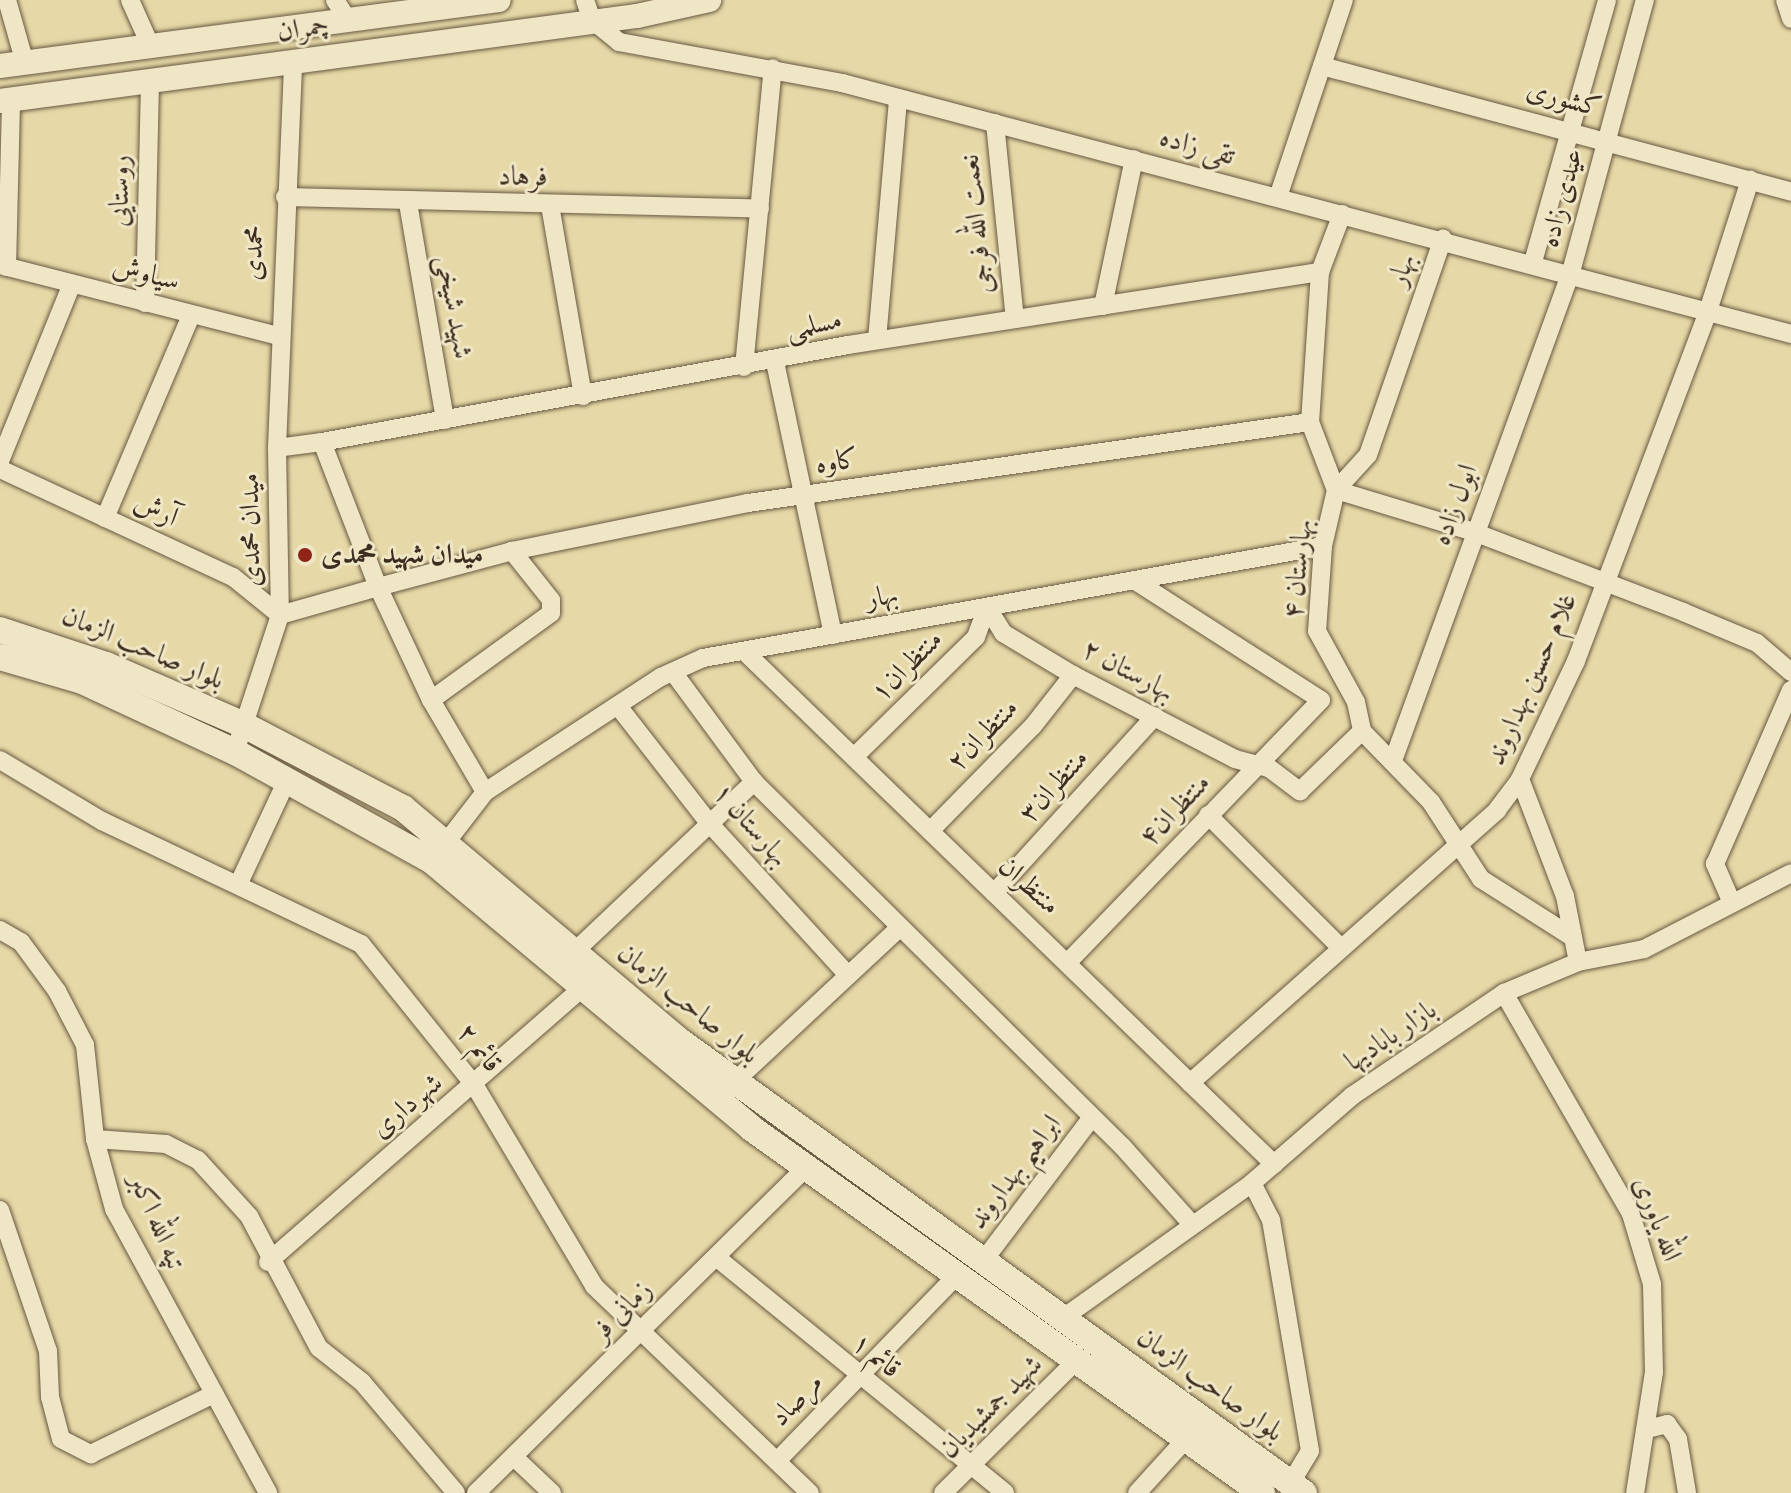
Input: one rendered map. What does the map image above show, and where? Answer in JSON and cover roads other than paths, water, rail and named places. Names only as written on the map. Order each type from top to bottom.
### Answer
[{"type":"main road","name":"بلوار صاحب الزمان","points":[[0,630],[106,665],[242,724],[403,808],[448,840],[574,952],[734,1082],[984,1260],[1055,1328],[1077,1360],[1262,1493]]},
{"type":"main road","name":"بلوار صاحب الزمان","points":[[0,657],[82,681],[235,752],[288,778],[431,860],[580,990],[807,1167],[958,1274],[1055,1328],[1298,1488]]},
{"type":"street","points":[[7,0],[25,63]]},
{"type":"street","points":[[130,0],[151,47]]},
{"type":"street","name":"چمران","points":[[0,66],[151,47],[341,10],[499,0]]},
{"type":"street","name":"چمران","points":[[5,100],[293,61],[588,10],[709,0]]},
{"type":"street","points":[[1278,197],[1344,0]]},
{"type":"street","name":"عیدی زاده","points":[[1571,272],[1645,0]]},
{"type":"street","points":[[1785,0],[1791,19]]},
{"type":"street","name":"عیدی زاده","points":[[1533,262],[1571,130],[1603,1]]},
{"type":"street","name":"تقی زاده","points":[[588,10],[619,42],[773,68],[898,98],[1571,272],[1791,334]]},
{"type":"street","name":"محمدی","points":[[277,448],[278,336],[293,61]]},
{"type":"street","name":"کشوری","points":[[1322,66],[1607,139],[1791,192]]},
{"type":"street","points":[[744,367],[773,68]]},
{"type":"street","name":"روستایی","points":[[145,303],[150,80]]},
{"type":"street","points":[[877,340],[898,98]]},
{"type":"street","points":[[3,266],[5,100]]},
{"type":"street","name":"نعمت الله فرجی","points":[[995,123],[1015,319]]},
{"type":"street","points":[[1103,306],[1134,159]]},
{"type":"street","name":"غلام حسین بهداروند","points":[[1190,1083],[1456,843],[1497,810],[1520,779],[1605,584],[1708,311],[1750,180]]},
{"type":"street","name":"فرهاد","points":[[285,197],[408,203],[760,209]]},
{"type":"street","name":"شهید شیخی","points":[[408,203],[445,420]]},
{"type":"street","points":[[550,205],[583,396]]},
{"type":"street","name":"بهارستان ۴","points":[[1342,214],[1320,272],[1310,422],[1336,490],[1323,546],[1317,631],[1356,702],[1362,731]]},
{"type":"street","name":"بهار","points":[[1336,490],[1368,455],[1443,239]]},
{"type":"street","name":"سیاوش","points":[[3,266],[278,336]]},
{"type":"street","name":"مسلمی","points":[[322,442],[775,362],[877,340],[1320,272]]},
{"type":"street","name":"ابول زاده","points":[[1394,758],[1571,272]]},
{"type":"street","points":[[0,461],[72,284]]},
{"type":"street","points":[[105,518],[191,315]]},
{"type":"street","points":[[775,362],[833,635]]},
{"type":"street","name":"کاوه","points":[[378,587],[512,551],[803,496],[1310,422]]},
{"type":"street","points":[[322,442],[378,587],[431,700],[485,792]]},
{"type":"street","name":"میدان محمدی","points":[[322,442],[277,448],[280,615],[378,587]]},
{"type":"street","name":"آرش","points":[[0,469],[233,577],[280,615]]},
{"type":"street","points":[[1336,490],[1474,532],[1757,643],[1791,672]]},
{"type":"street","name":"بهار","points":[[448,840],[485,792],[673,672],[744,651],[1323,546]]},
{"type":"street","points":[[431,700],[551,613],[551,600],[512,551]]},
{"type":"street","name":"منتظران۴","points":[[1070,960],[1321,700],[1134,580]]},
{"type":"street","name":"بهارستان ۲","points":[[987,607],[1003,633],[1073,675],[1257,766],[1300,791],[1362,731]]},
{"type":"street","name":"منتظران۱","points":[[854,757],[976,637],[987,607]]},
{"type":"street","points":[[235,752],[280,615]]},
{"type":"street","name":"منتظران","points":[[744,651],[994,893],[1070,960],[1274,1164]]},
{"type":"street","points":[[673,672],[754,782],[1092,1117],[1190,1222]]},
{"type":"street","name":"منتظران۲","points":[[930,831],[1033,726],[1073,675]]},
{"type":"street","points":[[1732,903],[1715,864],[1791,690]]},
{"type":"street","name":"بهارستان ۱","points":[[618,706],[710,824],[848,975]]},
{"type":"street","name":"منتظران۳","points":[[994,893],[1155,716]]},
{"type":"street","points":[[1362,731],[1394,758],[1481,879],[1569,935]]},
{"type":"street","name":"قائم ۲","points":[[0,760],[102,821],[239,883],[361,944],[475,1086],[594,1286],[810,1493]]},
{"type":"street","points":[[239,883],[288,778]]},
{"type":"street","points":[[1520,779],[1565,896],[1569,935],[1578,962]]},
{"type":"street","points":[[574,952],[754,782]]},
{"type":"street","points":[[1208,815],[1340,947]]},
{"type":"street","name":"بازار بابادیها","points":[[1055,1328],[1190,1222],[1252,1183],[1352,1096],[1504,993],[1578,962],[1644,949],[1791,873]]},
{"type":"street","points":[[734,1082],[900,927]]},
{"type":"street","name":"تپه الله اکبر","points":[[0,930],[30,954],[85,1045],[95,1139],[114,1209],[268,1490]]},
{"type":"street","name":"شهرداری","points":[[268,1262],[475,1086],[580,990]]},
{"type":"street","name":"الله یاوری","points":[[1504,993],[1631,1214],[1652,1284],[1654,1372],[1635,1493]]},
{"type":"street","name":"ابراهیم بهداروند","points":[[984,1260],[1092,1117]]},
{"type":"street","points":[[95,1139],[166,1144],[198,1160],[249,1216],[268,1262],[319,1348],[392,1413],[456,1493]]},
{"type":"street","name":"زمانی فر","points":[[476,1493],[515,1458],[807,1167]]},
{"type":"street","points":[[1252,1183],[1271,1220],[1310,1451],[1298,1488]]},
{"type":"street","points":[[0,1210],[48,1351],[50,1397],[61,1439],[91,1454],[214,1394]]},
{"type":"street","name":"قائم ۱","points":[[716,1257],[857,1378],[1005,1493]]},
{"type":"street","name":"مرصاد","points":[[777,1461],[958,1274]]},
{"type":"street","name":"شهید جمشیدیان","points":[[943,1493],[1077,1360]]},
{"type":"street","points":[[1647,1429],[1667,1424],[1678,1439],[1687,1493]]},
{"type":"street","points":[[1137,1493],[1186,1439]]},
{"type":"street","points":[[515,1458],[552,1493]]},
{"type":"street","points":[[268,1490],[286,1493]]},
{"type":"place","name":"میدان شهید محمدی","points":[[305,555]]}]
